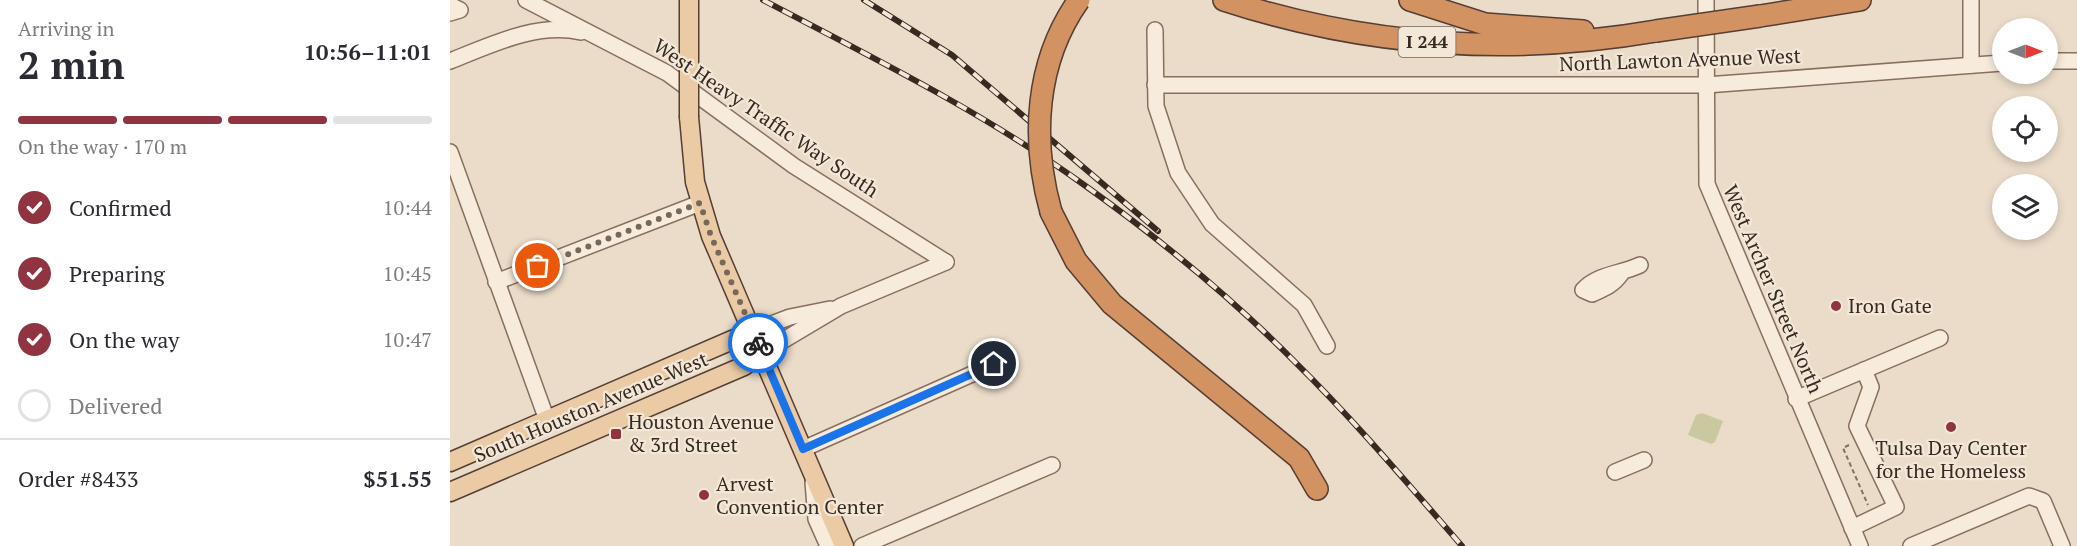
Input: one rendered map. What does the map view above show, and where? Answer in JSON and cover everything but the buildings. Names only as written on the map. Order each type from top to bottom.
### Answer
[{"type":"highway","points":[[1079,0],[1052,53],[1040,109],[1040,165],[1051,212],[1076,261],[1112,304],[1299,458],[1317,489]]},
{"type":"highway","name":"I 244","points":[[1224,0],[1311,25],[1424,42],[1522,45],[1632,35],[1860,0]]},
{"type":"highway","points":[[1410,0],[1485,24],[1632,35]]},
{"type":"main road","points":[[689,0],[689,117],[692,162],[700,203],[711,236],[844,546]]},
{"type":"main road","name":"South Houston Avenue West","points":[[450,462],[753,331]]},
{"type":"main road","name":"South Houston Avenue West","points":[[450,492],[728,373],[762,354]]},
{"type":"street","name":"West Heavy Traffic Way South","points":[[526,0],[667,73],[794,166],[946,262]]},
{"type":"street","name":"West Archer Street North","points":[[1706,0],[1706,171],[1709,192],[1860,546]]},
{"type":"street","points":[[1971,0],[1971,65]]},
{"type":"street","points":[[450,5],[460,10],[450,13]]},
{"type":"street","points":[[450,61],[530,32],[565,30],[595,36]]},
{"type":"street","points":[[1155,30],[1155,85],[1159,115],[1178,173],[1200,208],[1230,243],[1304,305],[1327,346]]},
{"type":"street","points":[[2058,61],[2077,61]]},
{"type":"street","name":"North Lawton Avenue West","points":[[1155,85],[1706,85],[1992,64]]},
{"type":"street","points":[[450,152],[547,420]]},
{"type":"street","points":[[496,282],[700,203]]},
{"type":"street","name":"South Houston Avenue West","points":[[762,354],[842,306],[946,262]]},
{"type":"street","points":[[1621,274],[1640,265]]},
{"type":"street","name":"South Houston Avenue West","points":[[753,331],[790,317],[842,306]]},
{"type":"street","points":[[1796,399],[1940,338]]},
{"type":"street","points":[[803,449],[1006,359]]},
{"type":"street","points":[[1852,528],[1896,507],[1857,426],[1871,387],[1864,370]]},
{"type":"street","points":[[1615,472],[1644,460]]},
{"type":"street","points":[[862,546],[1052,465]]},
{"type":"street","points":[[812,471],[816,519],[828,546]]},
{"type":"street","points":[[1911,546],[2029,496],[2043,501],[2062,546]]},
{"type":"path","points":[[1863,438],[1843,448],[1870,510]]},
{"type":"green space","points":[[1702,413],[1723,421],[1715,442],[1711,444],[1688,435],[1696,415]]},
{"type":"railway","points":[[763,0],[965,108],[1080,182],[1164,245],[1245,314],[1317,384],[1462,546]]},
{"type":"railway","points":[[864,0],[952,55],[1158,231]]},
{"type":"way so far","points":[[538,266],[700,203],[711,236],[758,343]]},
{"type":"place","name":"Iron Gate","points":[[1836,306]]},
{"type":"place","name":"Tulsa Day Center for the Homeless","points":[[1951,427]]},
{"type":"place","name":"Houston Avenue & 3rd Street","points":[[616,434]]},
{"type":"place","name":"Arvest Convention Center","points":[[704,495]]},
{"type":"route","points":[[758,343],[803,449],[994,364]]}]
